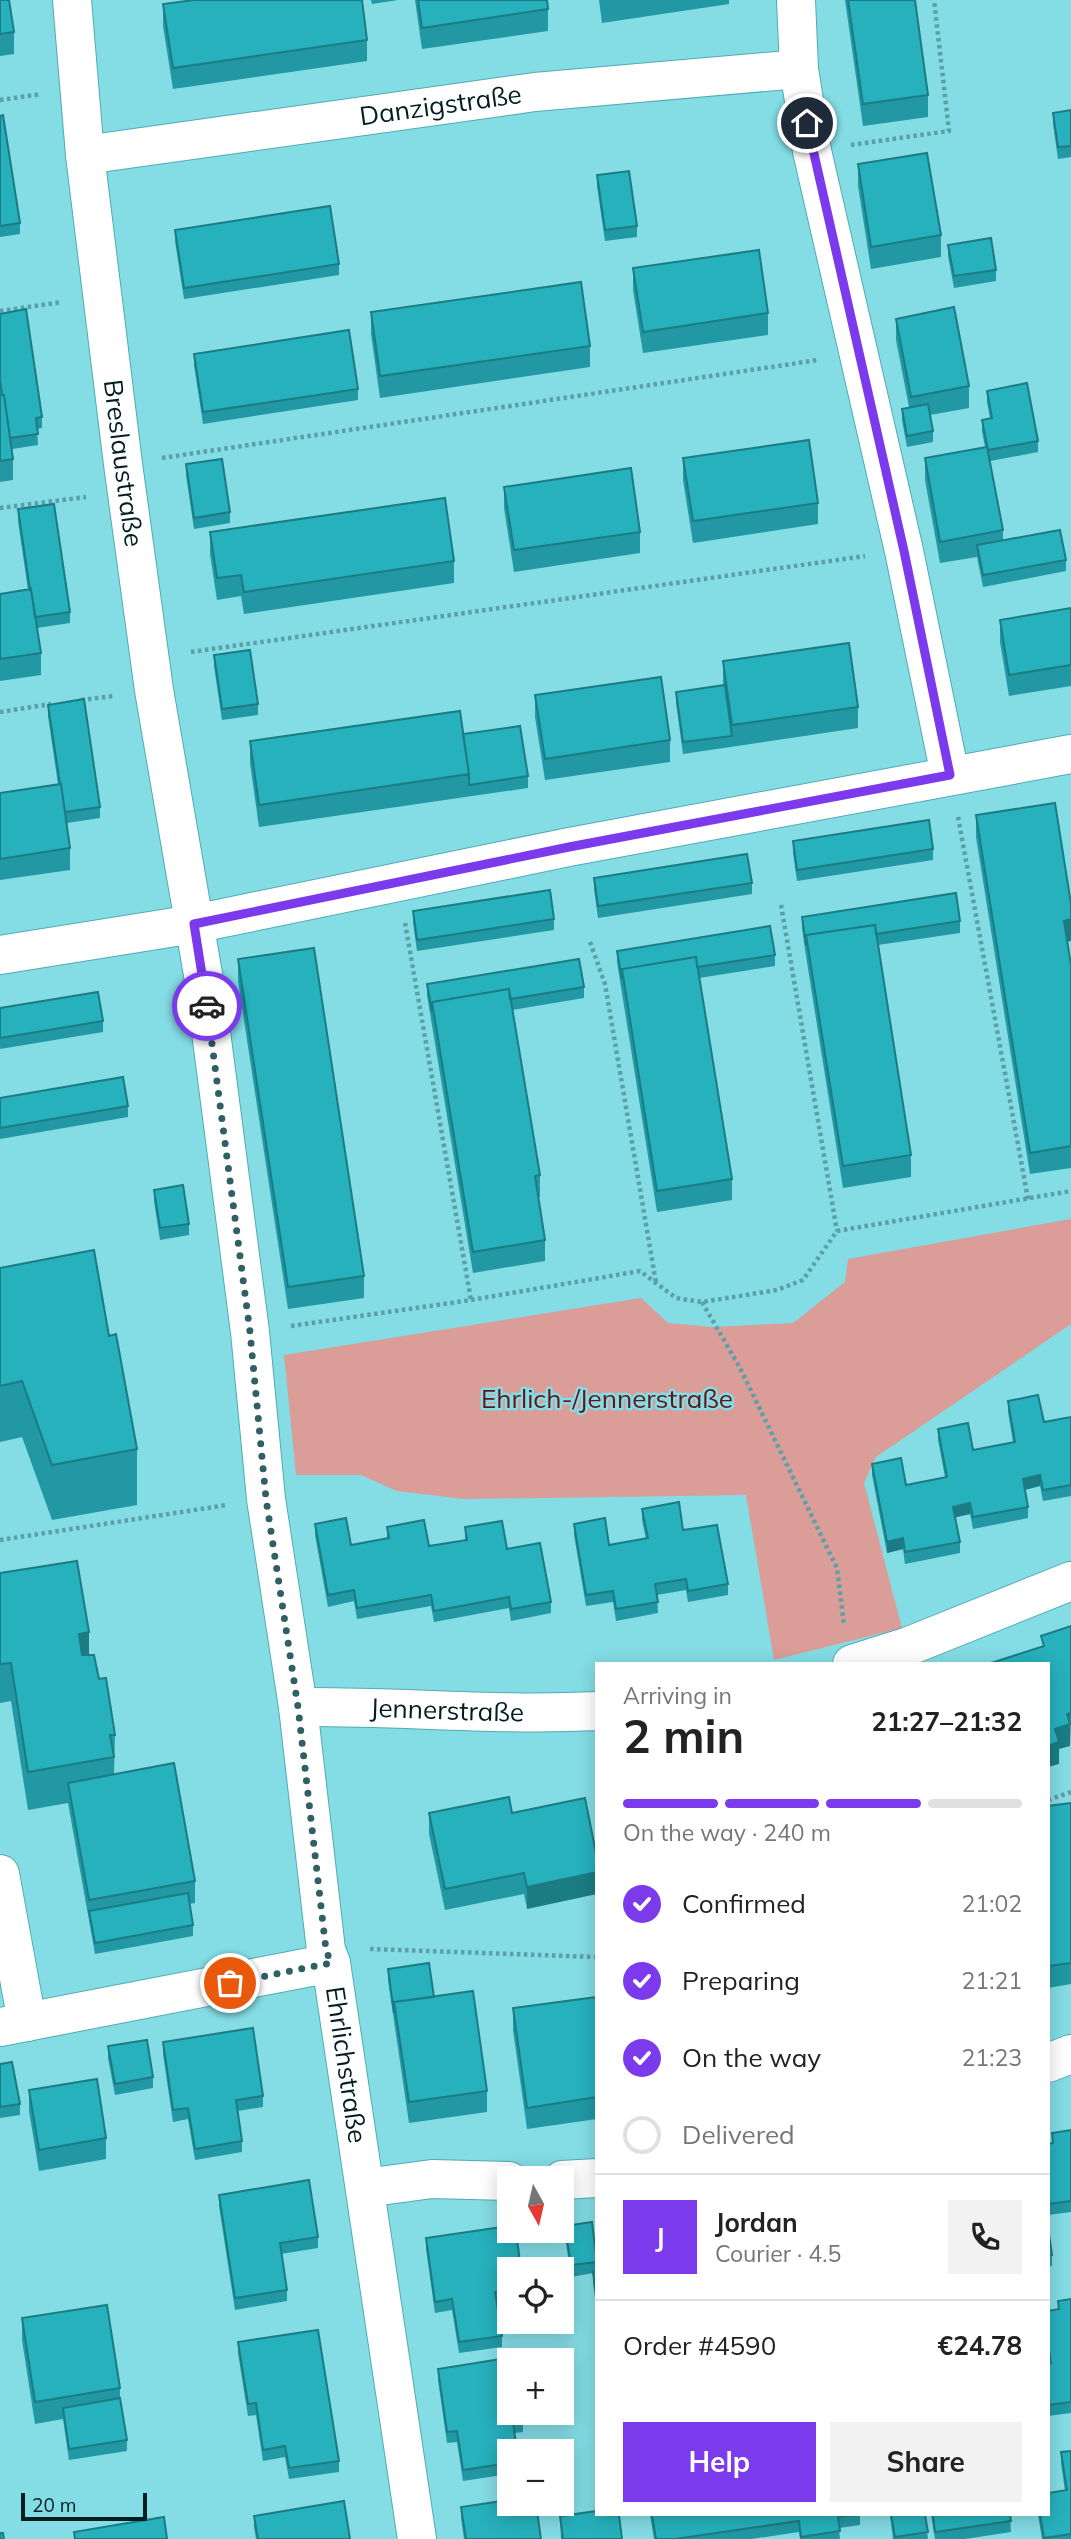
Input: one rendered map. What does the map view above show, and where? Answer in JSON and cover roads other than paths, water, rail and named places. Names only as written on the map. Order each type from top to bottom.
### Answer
[{"type":"street","name":"Breslaustraße","points":[[72,0],[85,155],[151,674],[194,924]]},
{"type":"street","points":[[796,0],[799,69],[811,151],[904,551],[950,775]]},
{"type":"street","name":"Danzigstraße","points":[[85,155],[535,92],[799,69]]},
{"type":"street","points":[[0,955],[194,924],[398,881],[1071,754]]},
{"type":"street","name":"Ehrlichstraße","points":[[194,924],[250,1332],[266,1499],[298,1707],[329,1957],[417,2539]]},
{"type":"street","points":[[849,1648],[909,1646],[1071,1581]]},
{"type":"street","name":"Jennerstraße","points":[[298,1707],[377,1706],[534,1714],[595,1711]]},
{"type":"street","points":[[0,1874],[13,2024],[329,1957]]},
{"type":"street","points":[[1050,2062],[1071,2054]]},
{"type":"street","points":[[574,2179],[595,2178]]},
{"type":"street","points":[[365,2188],[432,2179],[497,2181]]},
{"type":"park label","name":"Ehrlich-/Jennerstraße","points":[[607,1399]]}]
